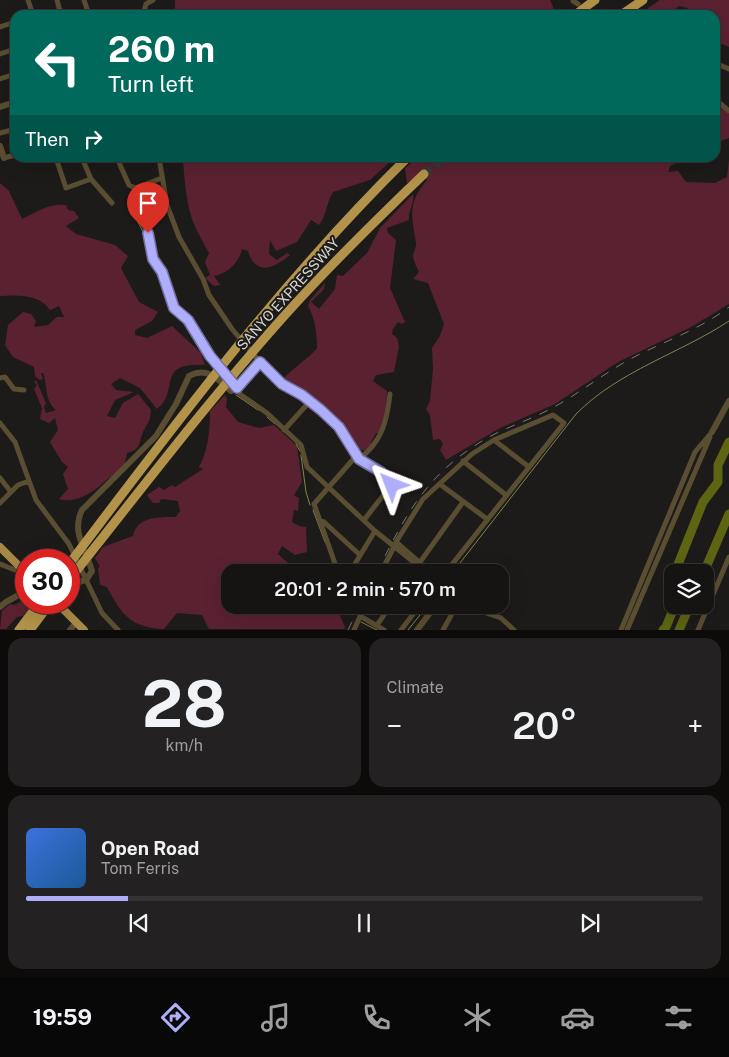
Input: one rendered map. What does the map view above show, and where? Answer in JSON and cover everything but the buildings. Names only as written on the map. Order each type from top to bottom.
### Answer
[{"type":"highway","points":[[582,10],[595,0]]},
{"type":"highway","points":[[628,10],[642,0]]},
{"type":"highway","name":"SANYO EXPRESSWAY","points":[[80,549],[276,297],[340,225],[403,162]]},
{"type":"highway","name":"SANYO EXPRESSWAY","points":[[80,567],[209,404],[286,313],[349,247],[424,174]]},
{"type":"highway","points":[[0,547],[15,562]]},
{"type":"highway","points":[[19,630],[30,625],[40,614]]},
{"type":"highway","points":[[68,614],[84,630]]},
{"type":"street","points":[[57,1],[65,0]]},
{"type":"street","points":[[144,2],[153,0]]},
{"type":"street","points":[[0,146],[4,158],[10,156]]},
{"type":"street","points":[[57,162],[66,188],[91,179]]},
{"type":"street","points":[[84,162],[91,179],[112,203]]},
{"type":"street","points":[[119,162],[129,185],[135,188],[140,199],[140,220],[148,233],[153,259],[162,272],[172,304],[188,320],[210,356],[241,395],[267,413],[301,445],[307,467],[375,531],[419,564]]},
{"type":"street","points":[[160,162],[167,205],[187,252],[216,306],[260,362],[282,384],[311,400],[339,427],[357,457],[381,472],[392,484],[364,520]]},
{"type":"street","points":[[135,188],[162,178]]},
{"type":"street","points":[[80,582],[86,580],[92,571],[80,542],[78,525],[82,510],[156,436],[176,404],[189,376],[200,371],[208,372],[231,390],[237,388],[260,362]]},
{"type":"street","points":[[0,378],[4,377],[14,389],[24,390]]},
{"type":"street","points":[[335,564],[314,504],[328,486],[357,457],[372,448],[383,432],[390,394]]},
{"type":"street","points":[[284,430],[311,400]]},
{"type":"street","points":[[627,630],[712,432],[729,400]]},
{"type":"street","points":[[419,564],[396,542],[424,499],[463,461],[494,440],[553,414],[564,423],[452,564]]},
{"type":"street","points":[[0,423],[15,442],[36,500],[69,544],[102,613],[118,630]]},
{"type":"street","points":[[620,630],[695,452],[712,432]]},
{"type":"street","points":[[494,440],[529,467]]},
{"type":"street","points":[[463,461],[506,495]]},
{"type":"street","points":[[0,478],[11,492]]},
{"type":"street","points":[[0,503],[23,482],[29,481]]},
{"type":"street","points":[[441,484],[487,519]]},
{"type":"street","points":[[419,564],[463,502]]},
{"type":"street","points":[[320,521],[324,522],[360,555]]},
{"type":"street","points":[[355,564],[375,531]]},
{"type":"street","points":[[385,564],[394,547]]},
{"type":"street","points":[[698,630],[729,557]]},
{"type":"street","points":[[0,564],[15,570]]},
{"type":"street","points":[[0,608],[15,597]]},
{"type":"street","points":[[377,625],[385,614]]},
{"type":"street","points":[[401,630],[413,614]]},
{"type":"street","points":[[417,630],[429,614]]},
{"type":"street","points":[[443,630],[452,614]]},
{"type":"street","points":[[489,614],[501,618],[514,630]]},
{"type":"street","points":[[354,630],[360,616],[384,630]]},
{"type":"street","points":[[70,630],[76,622]]},
{"type":"shaded area","points":[[175,0],[550,0],[553,7],[553,10],[175,10]]},
{"type":"shaded area","points":[[660,0],[729,0],[729,47],[720,43],[720,10],[689,10],[680,6],[673,10],[645,10]]},
{"type":"shaded area","points":[[720,107],[729,114],[729,138],[720,141]]},
{"type":"shaded area","points":[[729,159],[729,304],[691,327],[618,362],[555,404],[500,428],[446,460],[440,450],[443,444],[440,439],[433,440],[430,415],[426,409],[430,401],[433,369],[432,348],[440,336],[444,324],[428,283],[413,279],[419,272],[413,257],[416,244],[412,209],[417,195],[427,180],[422,173],[407,183],[405,168],[413,162],[678,162],[670,166],[668,172],[678,171],[686,182],[715,183],[727,177]]},
{"type":"shaded area","points":[[183,162],[390,162],[370,180],[333,192],[319,225],[311,220],[297,242],[276,251],[270,240],[269,254],[277,260],[287,253],[290,255],[284,260],[266,268],[261,267],[251,259],[248,251],[242,249],[239,258],[232,267],[224,273],[214,276],[220,285],[214,286],[205,278],[210,275],[205,262],[209,253],[192,219]]},
{"type":"shaded area","points":[[0,183],[9,191],[22,219],[54,205],[66,205],[68,210],[74,211],[79,218],[66,226],[76,234],[115,245],[128,256],[121,268],[139,302],[158,312],[152,321],[135,330],[135,335],[147,338],[172,326],[201,353],[205,365],[189,365],[179,368],[171,379],[164,402],[157,409],[140,388],[120,378],[111,384],[116,390],[134,392],[115,400],[107,416],[115,418],[123,403],[138,394],[151,410],[149,420],[139,446],[127,453],[122,468],[94,490],[78,499],[59,499],[68,489],[63,474],[68,467],[62,462],[50,442],[58,430],[55,418],[49,423],[40,419],[42,408],[34,389],[37,385],[34,382],[36,380],[46,403],[44,407],[46,413],[56,410],[48,397],[43,373],[41,373],[43,379],[40,380],[35,376],[34,367],[13,357],[5,345],[8,325],[23,312],[31,314],[36,321],[34,327],[48,325],[57,317],[64,317],[59,306],[50,310],[34,298],[0,296]]},
{"type":"shaded area","points":[[413,194],[409,220],[387,228],[388,233],[396,240],[390,288],[405,322],[402,324],[398,322],[393,329],[392,334],[397,338],[399,347],[394,372],[376,375],[373,381],[387,391],[386,416],[380,433],[376,433],[371,442],[372,445],[366,451],[355,447],[342,427],[323,407],[283,381],[288,374],[317,348],[315,326],[308,306],[310,300],[325,283],[324,289],[311,302],[319,309],[335,289],[337,275],[343,276],[367,253],[380,228]]},
{"type":"shaded area","points":[[225,395],[227,399],[226,407],[238,422],[259,428],[274,425],[297,446],[302,482],[294,495],[299,498],[298,511],[294,510],[292,522],[306,527],[307,552],[295,555],[282,546],[278,554],[289,564],[221,564],[221,614],[339,614],[345,627],[344,629],[209,629],[202,615],[177,613],[164,629],[153,628],[143,626],[128,618],[117,605],[107,587],[100,585],[98,568],[100,567],[95,558],[103,547],[133,536],[135,529],[144,521],[176,517],[180,511],[178,501],[161,499],[159,503],[153,503],[147,495],[159,487],[164,490],[172,485],[175,487],[203,469],[199,467],[205,454],[208,440],[210,411]]},
{"type":"shaded area","points":[[10,604],[14,605],[15,614],[25,614],[17,617],[6,629],[0,629],[2,611]]},
{"type":"waterway","points":[[137,204],[136,218],[143,232],[150,261],[161,278],[168,305],[186,322],[198,341]]},
{"type":"waterway","points":[[459,564],[576,414],[611,386],[729,321]]},
{"type":"waterway","points":[[236,395],[258,410]]},
{"type":"waterway","points":[[267,417],[275,424]]},
{"type":"waterway","points":[[678,564],[703,502],[718,482],[718,465],[729,442]]},
{"type":"waterway","points":[[296,444],[300,451]]},
{"type":"waterway","points":[[301,455],[306,492],[310,505]]},
{"type":"waterway","points":[[313,510],[325,542]]},
{"type":"waterway","points":[[707,564],[729,514]]},
{"type":"waterway","points":[[408,630],[421,614]]},
{"type":"waterway","points":[[663,630],[671,614]]},
{"type":"waterway","points":[[679,630],[686,614]]},
{"type":"waterway","points":[[361,622],[377,630]]},
{"type":"tunnel","points":[[583,7],[588,10]]},
{"type":"tunnel","points":[[424,174],[438,162]]},
{"type":"railway","points":[[381,564],[407,515],[431,483],[462,454],[491,436],[554,407],[627,361],[696,327],[729,307]]},
{"type":"railway","points":[[348,630],[356,614]]},
{"type":"route","points":[[148,233],[153,259],[162,272],[174,308],[188,320],[210,356],[237,388],[260,362],[282,384],[287,385],[311,400],[339,427],[356,456],[364,463],[381,472],[392,485]]}]
